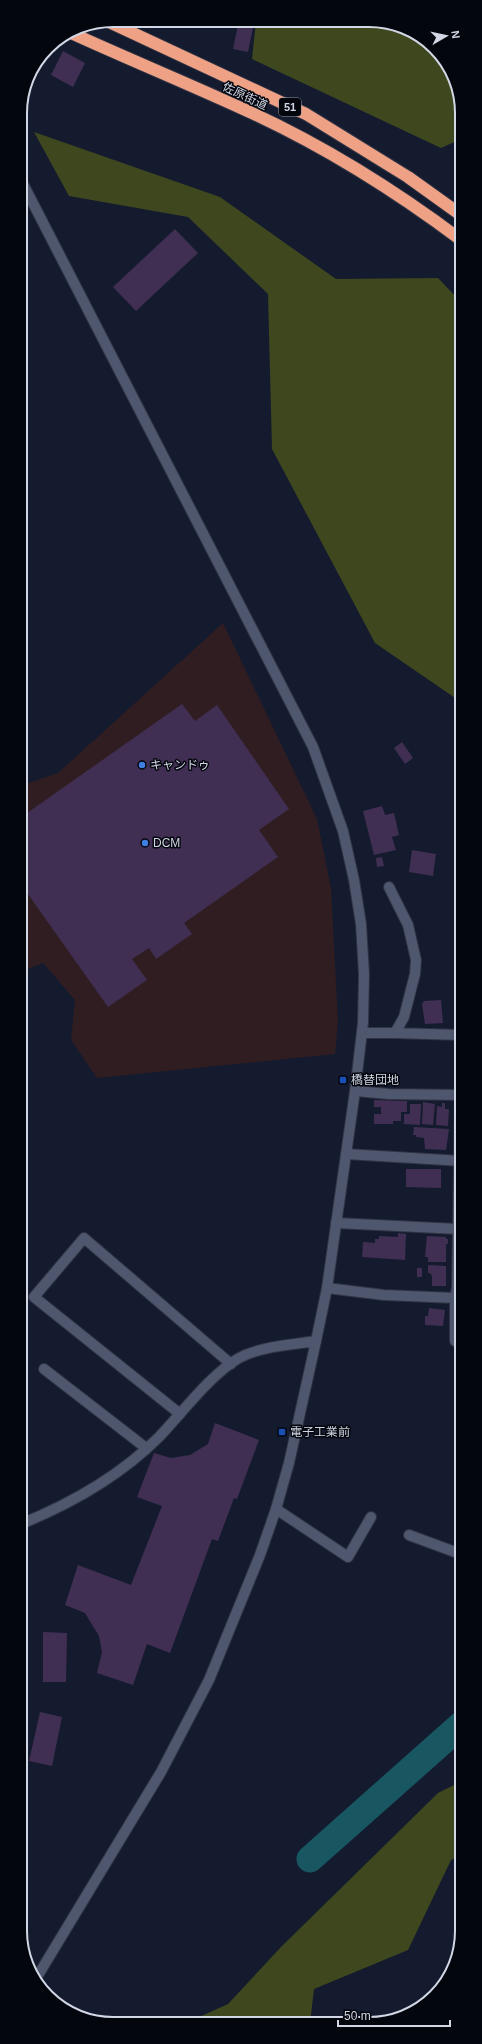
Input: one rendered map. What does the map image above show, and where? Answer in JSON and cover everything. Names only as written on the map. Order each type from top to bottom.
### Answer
[{"type":"highway","name":"佐原街道","points":[[121,27],[306,114],[408,177],[455,210]]},
{"type":"highway","name":"佐原街道","points":[[77,35],[242,108],[309,142],[398,195],[455,236]]},
{"type":"street","points":[[27,192],[312,748],[344,831],[360,916],[364,974],[362,1033],[327,1288],[289,1463],[276,1509],[260,1555],[209,1680],[161,1772],[38,1975]]},
{"type":"street","points":[[389,887],[408,925],[416,960],[415,974],[404,1017],[395,1033]]},
{"type":"street","points":[[362,1033],[455,1035]]},
{"type":"street","points":[[355,1091],[389,1094],[455,1095]]},
{"type":"street","points":[[346,1154],[455,1161]]},
{"type":"street","points":[[336,1223],[455,1226]]},
{"type":"street","points":[[180,1414],[34,1297],[84,1238],[231,1364]]},
{"type":"street","points":[[327,1288],[384,1295],[455,1291]]},
{"type":"street","points":[[27,1522],[46,1514],[72,1500],[124,1468],[180,1414],[223,1369],[240,1358],[261,1350],[316,1341]]},
{"type":"street","points":[[44,1369],[146,1448]]},
{"type":"street","points":[[276,1509],[348,1557],[371,1517]]},
{"type":"street","points":[[409,1535],[455,1552]]},
{"type":"shaded area","points":[[223,623],[317,819],[331,888],[338,1021],[335,1054],[97,1078],[71,1040],[75,1000],[43,963],[27,969],[27,784],[58,773]]},
{"type":"green space","points":[[255,27],[375,27],[392,30],[412,38],[426,48],[426,56],[434,56],[441,65],[452,90],[455,113],[455,142],[441,148],[252,59]]},
{"type":"green space","points":[[34,132],[220,197],[336,279],[438,278],[455,296],[455,698],[375,643],[272,449],[268,294],[188,217],[69,196]]},
{"type":"green space","points":[[455,1784],[455,1858],[451,1860],[408,1950],[314,1989],[311,2017],[199,2017],[228,2004],[281,1947],[438,1793]]},
{"type":"building","points":[[238,27],[253,28],[248,52],[233,49]]},
{"type":"building","points":[[63,51],[85,63],[73,87],[51,75]]},
{"type":"building","points":[[175,229],[198,253],[136,311],[113,287]]},
{"type":"building","name":"DCM","points":[[182,704],[195,721],[217,705],[289,809],[259,830],[278,857],[184,923],[192,934],[156,959],[149,948],[132,959],[147,980],[108,1007],[27,893],[27,813]]},
{"type":"building","points":[[402,742],[413,758],[405,764],[394,748]]},
{"type":"building","points":[[382,806],[385,815],[394,813],[399,835],[392,837],[396,850],[374,855],[363,811]]},
{"type":"building","points":[[412,850],[436,854],[433,876],[409,872]]},
{"type":"building","points":[[382,857],[384,866],[377,867],[376,858]]},
{"type":"building","points":[[441,1000],[443,1023],[425,1024],[422,1004],[424,1001]]},
{"type":"building","points":[[374,1100],[407,1101],[407,1112],[401,1112],[401,1121],[393,1121],[393,1124],[374,1124],[374,1114],[381,1114],[381,1107],[374,1107]]},
{"type":"building","points":[[423,1102],[435,1104],[433,1125],[422,1124]]},
{"type":"building","points":[[442,1103],[445,1103],[445,1109],[449,1109],[448,1126],[436,1125],[437,1106],[442,1107]]},
{"type":"building","points":[[410,1104],[421,1104],[420,1125],[404,1124],[404,1114],[410,1114]]},
{"type":"building","points":[[414,1127],[449,1129],[446,1150],[425,1149],[424,1138],[413,1135]]},
{"type":"building","points":[[406,1169],[441,1169],[441,1188],[406,1187]]},
{"type":"building","points":[[398,1233],[406,1234],[405,1260],[362,1257],[363,1242],[375,1243],[375,1239],[379,1239],[379,1236],[398,1237]]},
{"type":"building","points":[[427,1236],[446,1237],[446,1239],[448,1239],[448,1244],[446,1244],[446,1262],[428,1262],[428,1257],[425,1257]]},
{"type":"building","points":[[428,1265],[446,1266],[446,1286],[432,1286],[432,1276],[428,1273]]},
{"type":"building","points":[[417,1268],[422,1268],[422,1277],[417,1277]]},
{"type":"building","points":[[429,1308],[445,1310],[443,1326],[425,1325],[425,1316],[428,1316]]},
{"type":"building","points":[[215,1423],[259,1440],[237,1499],[234,1498],[218,1541],[212,1539],[170,1653],[147,1644],[133,1685],[97,1673],[102,1652],[99,1636],[85,1613],[65,1605],[78,1565],[131,1585],[162,1506],[137,1497],[154,1453],[171,1458],[190,1455],[208,1444]]},
{"type":"building","points":[[43,1632],[67,1633],[66,1682],[43,1682]]},
{"type":"building","points":[[40,1712],[62,1717],[52,1766],[29,1761]]},
{"type":"waterway","points":[[310,1859],[455,1730]]},
{"type":"place","name":"キャンドゥ","points":[[142,765]]},
{"type":"place","name":"DCM","points":[[145,843]]},
{"type":"place","name":"橋替団地","points":[[343,1080]]},
{"type":"place","name":"電子工業前","points":[[282,1432]]}]
